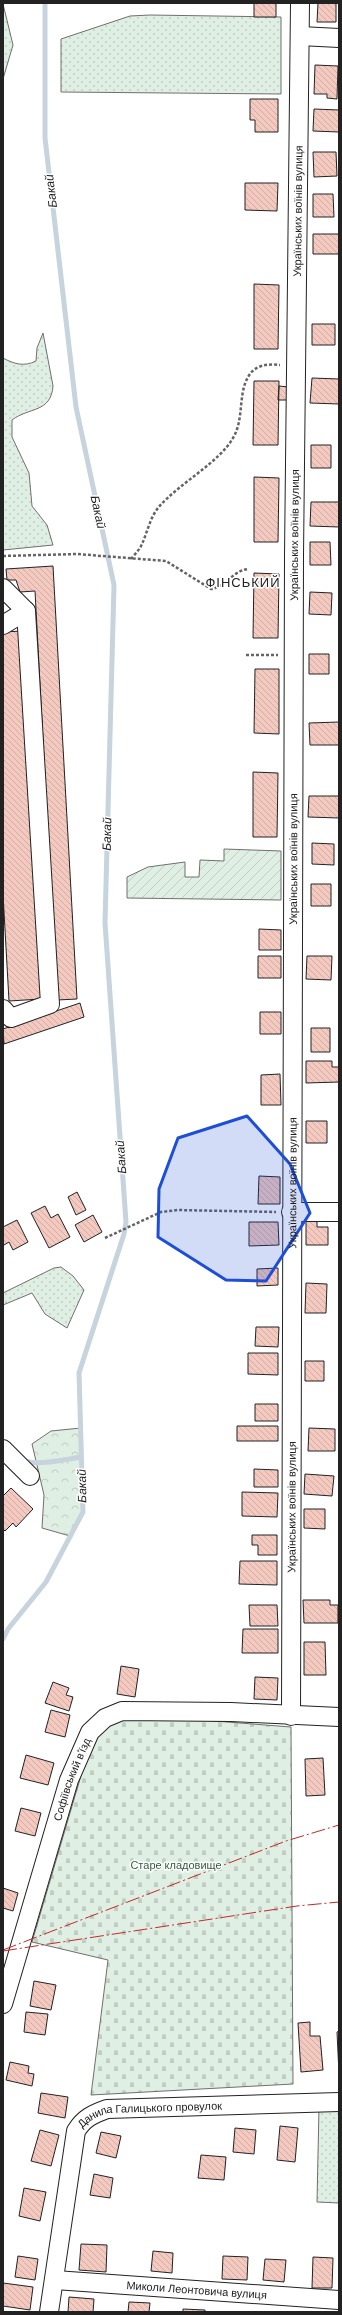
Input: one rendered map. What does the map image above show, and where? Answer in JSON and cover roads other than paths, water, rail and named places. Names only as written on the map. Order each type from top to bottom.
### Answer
[{"type":"street","name":"Українських воїнів вулиця","points":[[291,1716],[293,655],[300,3]]},
{"type":"street","points":[[300,36],[339,38]]},
{"type":"street","points":[[3,588],[26,611],[50,1004],[11,1018],[3,1009]]},
{"type":"street","points":[[3,625],[26,611]]},
{"type":"street","points":[[291,1212],[339,1212]]},
{"type":"street","points":[[3,1449],[30,1476]]},
{"type":"street","name":"Софіївський в'їзд","points":[[3,2004],[69,1780],[90,1732],[105,1718],[122,1711],[231,1712],[291,1716],[339,1717]]},
{"type":"street","name":"Данила Галицького провулок","points":[[49,2312],[76,2131],[82,2122],[92,2115],[107,2109],[339,2102]]},
{"type":"street","name":"Миколи Леонтовича вулиця","points":[[54,2280],[339,2300]]},
{"type":"waterway","name":"Бакай","points":[[3,1639],[8,1629],[46,1582],[83,1512],[79,1373],[124,1234],[126,1222],[105,923],[114,585],[76,407],[45,138],[45,3]]},
{"type":"waterway","points":[[24,1460],[28,1462],[42,1463],[81,1457]]},
{"type":"district","name":"ФІНСЬКИЙ","points":[[243,582]]},
{"type":"park label","name":"Старе кладовище","points":[[176,1865]]}]
